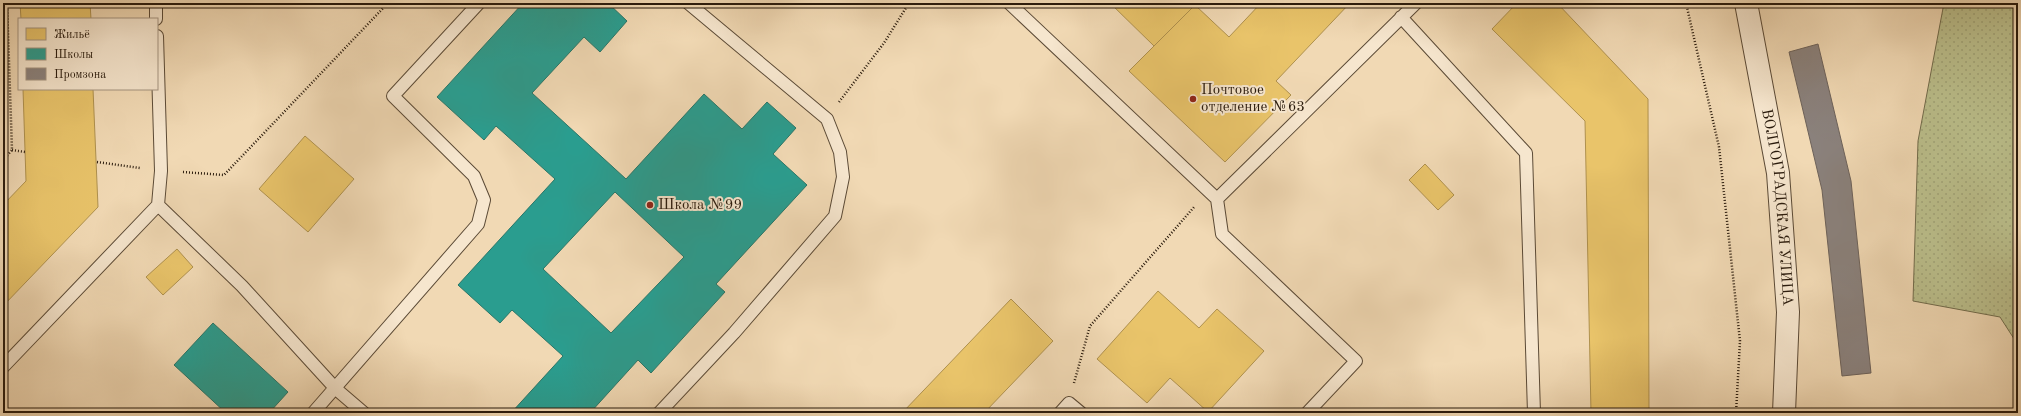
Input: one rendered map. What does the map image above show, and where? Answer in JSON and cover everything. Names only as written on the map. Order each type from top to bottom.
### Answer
[{"type":"street","name":"ВОЛГОГРАДСКАЯ УЛИЦА","points":[[1746,3],[1778,173],[1788,312],[1784,413]]},
{"type":"lane","points":[[156,3],[156,18]]},
{"type":"lane","points":[[313,413],[336,389],[478,224],[484,200],[474,176],[393,96],[479,3]]},
{"type":"lane","points":[[659,413],[734,333],[835,216],[843,177],[840,152],[827,118],[688,3]]},
{"type":"lane","points":[[1009,3],[1212,195],[1222,234],[1356,361],[1307,413]]},
{"type":"lane","points":[[1212,195],[1416,3]]},
{"type":"lane","points":[[1401,17],[1526,153],[1534,413]]},
{"type":"lane","points":[[3,367],[158,205],[161,171],[158,70]]},
{"type":"lane","points":[[158,205],[242,286],[336,389],[364,413]]},
{"type":"lane","points":[[1060,413],[1069,403],[1081,413]]},
{"type":"path","points":[[3,160],[12,150],[7,3]]},
{"type":"path","points":[[97,162],[161,171],[224,175],[388,3]]},
{"type":"path","points":[[827,118],[884,43],[909,3]]},
{"type":"path","points":[[1686,3],[1719,147],[1740,341],[1736,413]]},
{"type":"path","points":[[12,150],[25,152]]},
{"type":"path","points":[[1069,403],[1090,326],[1212,195]]},
{"type":"green space","points":[[1944,3],[2018,3],[2018,345],[2000,317],[1913,301],[1918,141]]},
{"type":"building: Жильё","points":[[20,3],[90,3],[91,18],[21,18]]},
{"type":"building: Жильё","points":[[1110,3],[1197,3],[1154,46]]},
{"type":"building: Жильё","points":[[1261,3],[1350,3],[1276,81],[1291,95],[1225,162],[1129,71],[1195,5],[1229,37]]},
{"type":"building: Жильё","points":[[1517,3],[1557,3],[1648,99],[1649,413],[1591,413],[1585,121],[1492,29]]},
{"type":"building: Жильё","points":[[23,90],[93,90],[98,207],[3,306],[3,205],[26,181]]},
{"type":"building: Жильё","points":[[305,136],[354,179],[308,232],[259,189]]},
{"type":"building: Жильё","points":[[1425,164],[1454,195],[1438,210],[1409,180]]},
{"type":"building: Жильё","points":[[177,249],[193,267],[163,295],[146,277]]},
{"type":"building: Жильё","points":[[1158,291],[1199,328],[1217,309],[1264,351],[1208,412],[1170,378],[1147,403],[1097,359]]},
{"type":"building: Жильё","points":[[1011,299],[1053,341],[984,413],[902,413]]},
{"type":"building: Школы","points":[[523,3],[608,3],[627,21],[600,52],[584,37],[532,93],[626,179],[704,94],[742,129],[767,102],[796,128],[773,154],[807,185],[716,284],[725,292],[651,373],[638,360],[590,413],[511,413],[563,356],[512,310],[500,323],[458,285],[555,179],[496,126],[484,140],[437,97]],"holes":[[[615,192],[684,257],[611,333],[543,269]]]},
{"type":"building: Школы","points":[[213,323],[288,392],[269,413],[226,413],[174,365]]},
{"type":"building: Промзона","points":[[1818,44],[1851,181],[1871,373],[1842,376],[1822,190],[1789,52]]},
{"type":"place","name":"Почтовое отделение №63","points":[[1193,99]]},
{"type":"place","name":"Школа №99","points":[[650,205]]}]
